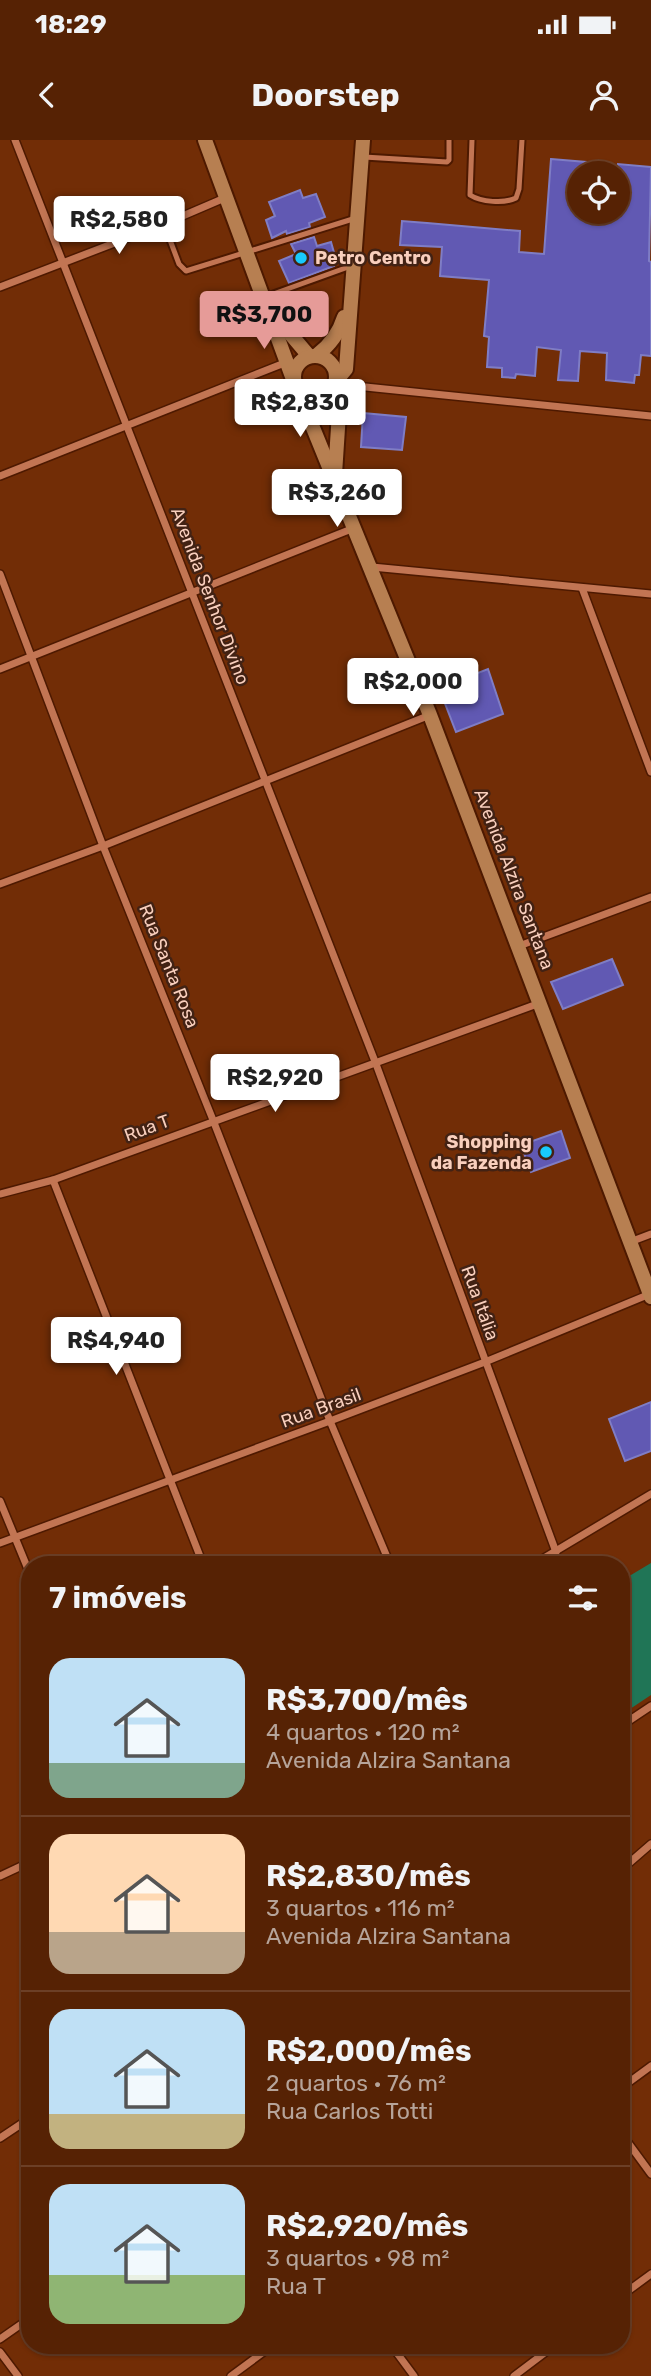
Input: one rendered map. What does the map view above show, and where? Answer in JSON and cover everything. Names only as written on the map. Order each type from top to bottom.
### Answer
[{"type":"main road","name":"Avenida Alzira Santana","points":[[205,140],[267,302],[295,384],[372,567],[430,715],[650,1295]]},
{"type":"main road","points":[[350,299],[340,329],[327,348],[296,368],[295,384],[307,397],[318,398],[328,394],[346,369],[362,140]]},
{"type":"main road","name":"Avenida Alzira Santana","points":[[267,302],[313,356]]},
{"type":"main road","points":[[313,356],[332,365],[336,373],[336,384]]},
{"type":"main road","name":"Avenida Alzira Santana","points":[[335,478],[340,397],[336,384]]},
{"type":"street","name":"Avenida Senhor Divino","points":[[15,140],[376,1064]]},
{"type":"street","points":[[0,287],[227,197]]},
{"type":"street","points":[[0,476],[287,362]]},
{"type":"street","points":[[336,384],[651,416]]},
{"type":"street","points":[[0,669],[355,527]]},
{"type":"street","points":[[372,567],[651,594]]},
{"type":"street","name":"Rua Santa Rosa","points":[[0,573],[103,846],[214,1120],[330,1422],[387,1556]]},
{"type":"street","points":[[582,588],[651,772]]},
{"type":"street","points":[[0,884],[103,846],[430,715]]},
{"type":"street","points":[[519,946],[651,897]]},
{"type":"street","name":"Rua T","points":[[0,1194],[53,1180],[541,1003]]},
{"type":"street","name":"Rua Itália","points":[[376,1064],[556,1552]]},
{"type":"street","points":[[53,1180],[201,1556]]},
{"type":"street","points":[[630,1242],[651,1234]]},
{"type":"street","name":"Rua Brasil","points":[[0,1543],[330,1422],[650,1295]]},
{"type":"street","points":[[549,1556],[651,1494]]},
{"type":"street","points":[[0,1501],[23,1556]]},
{"type":"street","points":[[630,1720],[651,1706]]},
{"type":"street","points":[[630,1862],[651,1844]]},
{"type":"street","points":[[0,1876],[21,1866]]},
{"type":"street","points":[[630,2081],[651,2066]]},
{"type":"street","points":[[0,2138],[21,2124]]},
{"type":"street","points":[[630,2145],[651,2174]]},
{"type":"street","points":[[630,2289],[651,2274]]},
{"type":"street","points":[[0,2339],[21,2324]]},
{"type":"street","points":[[0,2352],[18,2376]]},
{"type":"street","points":[[231,2376],[261,2354]]},
{"type":"street","points":[[398,2354],[414,2376]]},
{"type":"street","points":[[514,2376],[543,2354]]},
{"type":"lane","points":[[361,157],[447,162],[449,140]]},
{"type":"lane","points":[[472,140],[471,195],[476,199],[509,201],[516,198],[519,189],[522,140]]},
{"type":"lane","points":[[163,224],[179,264],[186,271],[356,218]]},
{"type":"lane","points":[[267,302],[353,265]]},
{"type":"green space","points":[[651,1563],[651,1695],[630,1709],[630,1576]]},
{"type":"building","points":[[551,159],[575,161],[567,161],[567,224],[630,224],[630,165],[651,167],[651,356],[641,355],[639,375],[635,375],[634,383],[606,380],[607,353],[580,351],[578,381],[558,380],[561,350],[537,347],[535,376],[516,374],[515,378],[502,377],[502,368],[487,367],[489,337],[484,336],[489,280],[440,276],[442,247],[400,245],[402,221],[520,231],[519,252],[544,254]]},
{"type":"building","points":[[300,190],[303,198],[316,194],[325,217],[309,223],[310,227],[287,234],[286,231],[272,238],[266,220],[275,216],[269,202]]},
{"type":"building","points":[[314,237],[317,246],[331,242],[335,256],[334,266],[289,283],[279,261],[296,254],[291,244]]},
{"type":"building","points":[[363,413],[406,417],[402,450],[361,447]]},
{"type":"building","points":[[488,669],[503,714],[456,732],[439,688]]},
{"type":"building","points":[[612,959],[623,985],[563,1009],[551,982]]},
{"type":"building","name":"Shopping da Fazenda","points":[[561,1131],[570,1158],[531,1172],[521,1145]]},
{"type":"building","points":[[651,1402],[651,1451],[625,1461],[609,1419]]},
{"type":"place","name":"Petro Centro","points":[[301,258]]},
{"type":"place","name":"Shopping da Fazenda","points":[[546,1152]]}]
